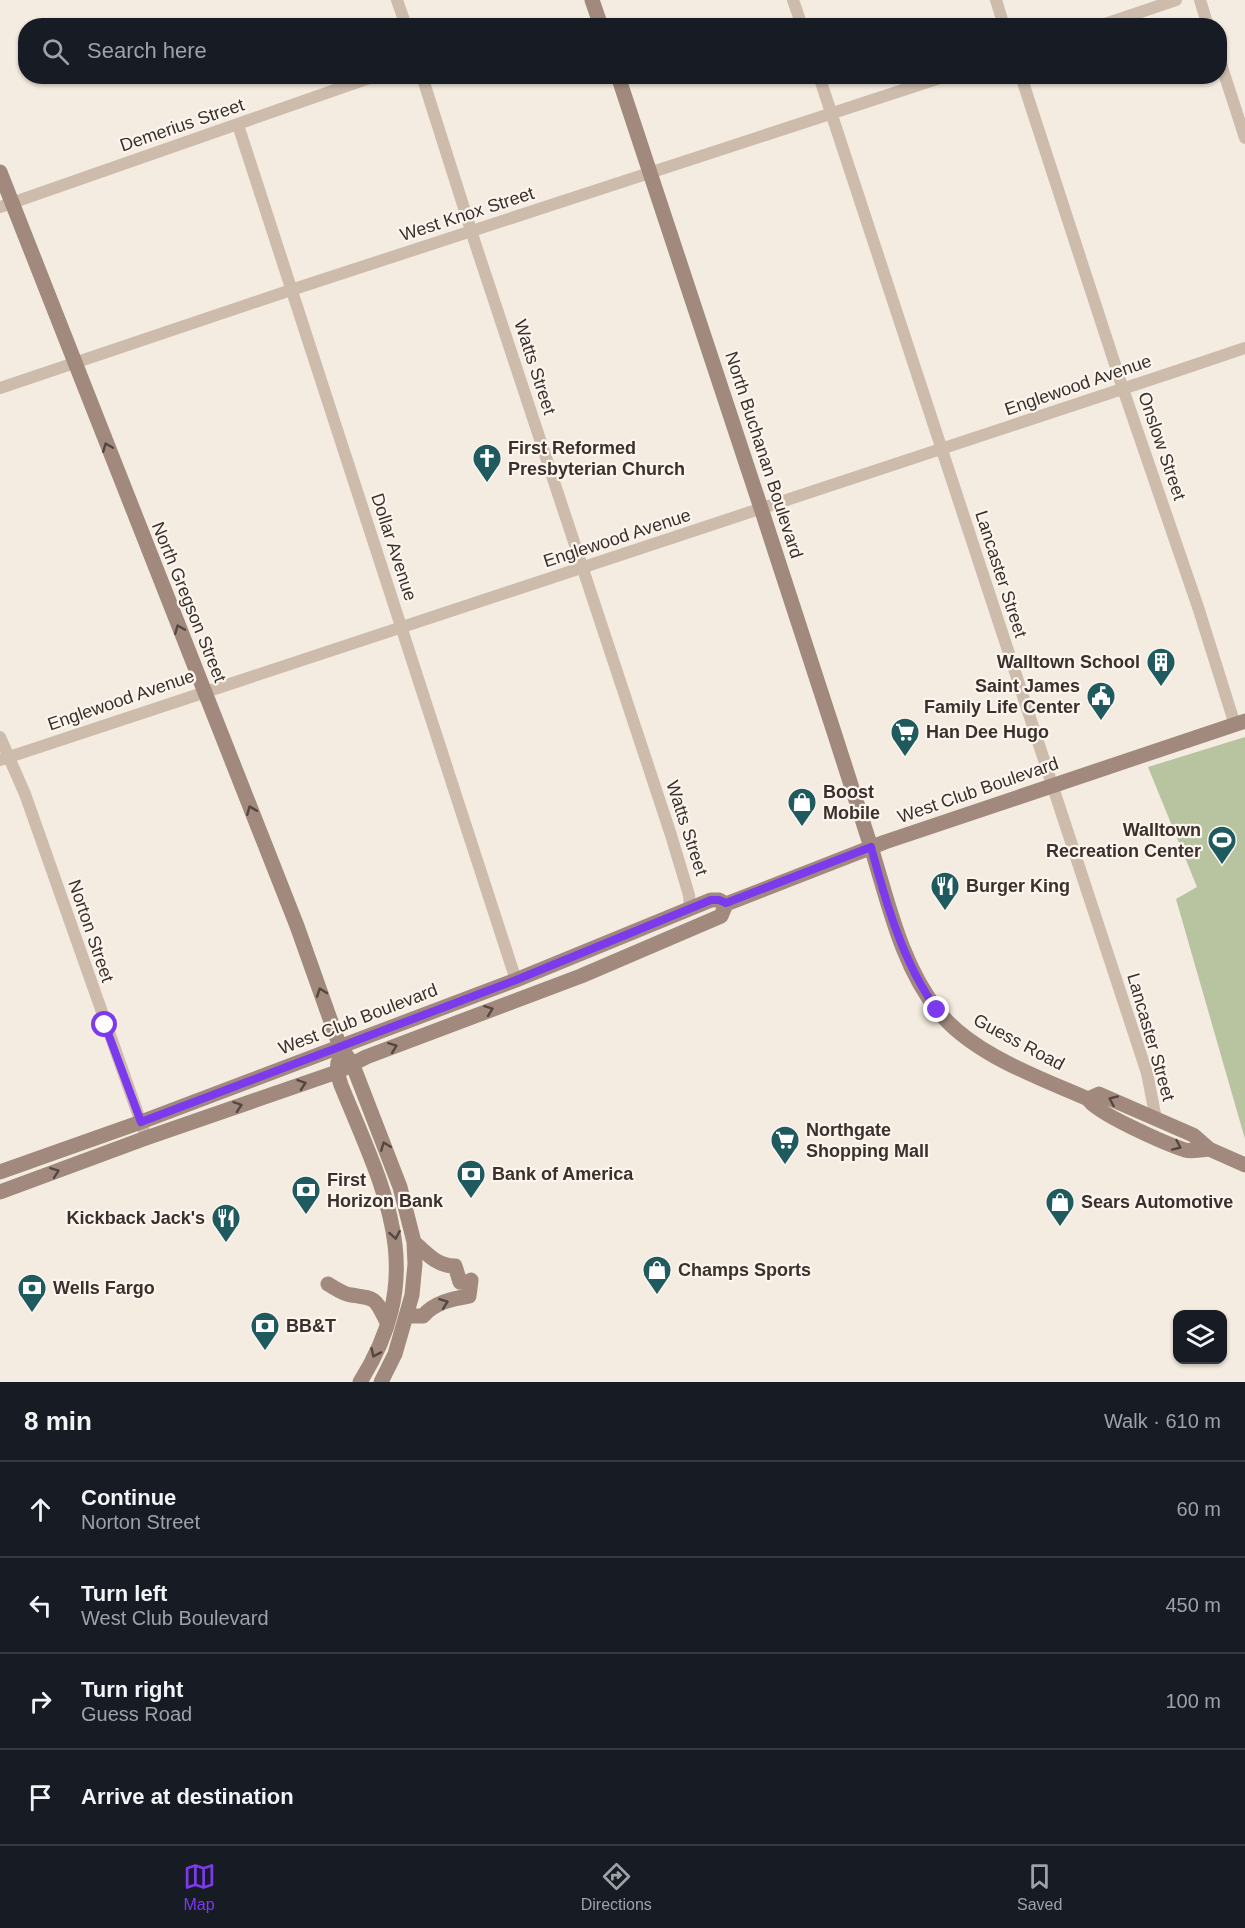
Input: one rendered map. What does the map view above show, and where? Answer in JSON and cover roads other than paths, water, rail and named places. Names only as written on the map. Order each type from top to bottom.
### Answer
[{"type":"main road","points":[[592,0],[598,18]]},
{"type":"main road","name":"North Buchanan Boulevard","points":[[621,84],[871,847]]},
{"type":"main road","name":"North Gregson Street","points":[[0,172],[6,205],[74,363],[297,926],[340,1047],[352,1063],[400,1187],[414,1242],[415,1283],[395,1354],[381,1382]]},
{"type":"main road","name":"West Club Boulevard","points":[[0,1172],[141,1122],[516,980],[690,908],[715,899],[726,903],[871,847],[1240,723]]},
{"type":"main road","name":"Guess Road","points":[[871,847],[907,957],[922,988],[959,1033],[976,1045],[1032,1074],[1088,1099],[1094,1107],[1111,1117],[1188,1151],[1209,1149]]},
{"type":"main road","name":"West Club Boulevard","points":[[0,1192],[146,1138],[337,1072],[352,1063],[581,976],[721,916],[726,903]]},
{"type":"main road","points":[[656,945],[682,927],[690,908]]},
{"type":"main road","name":"North Gregson Street","points":[[340,1047],[337,1072],[384,1192],[393,1227],[397,1263],[394,1294],[387,1322],[368,1369],[360,1382]]},
{"type":"main road","name":"Guess Road","points":[[1088,1099],[1099,1094],[1193,1135],[1209,1149],[1245,1165]]},
{"type":"main road","points":[[407,1316],[423,1316],[432,1307],[469,1296],[466,1281],[455,1266],[447,1266],[433,1260],[414,1242]]},
{"type":"main road","points":[[328,1284],[348,1295],[369,1297],[378,1304],[387,1322]]},
{"type":"street","points":[[397,0],[403,18]]},
{"type":"street","points":[[793,0],[799,18]]},
{"type":"street","points":[[996,0],[1002,18]]},
{"type":"street","points":[[1123,18],[1176,0]]},
{"type":"street","points":[[1200,0],[1206,18]]},
{"type":"street","points":[[1227,83],[1245,138]]},
{"type":"street","name":"Demerius Street","points":[[6,205],[353,84]]},
{"type":"street","name":"Watts Street","points":[[425,84],[688,890],[690,908]]},
{"type":"street","name":"Lancaster Street","points":[[822,84],[1147,1073],[1156,1119]]},
{"type":"street","name":"West Knox Street","points":[[0,388],[291,290],[922,84]]},
{"type":"street","name":"Onslow Street","points":[[1024,84],[1123,389],[1240,723]]},
{"type":"street","name":"Dollar Avenue","points":[[238,125],[516,980]]},
{"type":"street","name":"Englewood Avenue","points":[[5,758],[761,510],[1245,348]]},
{"type":"street","name":"Norton Street","points":[[0,737],[5,758],[146,1138]]},
{"type":"place","name":"First Reformed Presbyterian Church","points":[[487,484]]},
{"type":"place","name":"Walltown School","points":[[1161,688]]},
{"type":"place","name":"Saint James Family Life Center","points":[[1101,722]]},
{"type":"place","name":"Han Dee Hugo","points":[[905,758]]},
{"type":"place","name":"Boost Mobile","points":[[802,828]]},
{"type":"place","name":"Walltown Recreation Center","points":[[1222,866]]},
{"type":"place","name":"Burger King","points":[[945,912]]},
{"type":"place","name":"Northgate Shopping Mall","points":[[785,1166]]},
{"type":"place","name":"Bank of America","points":[[471,1200]]},
{"type":"place","name":"First Horizon Bank","points":[[306,1216]]},
{"type":"place","name":"Sears Automotive","points":[[1060,1228]]},
{"type":"place","name":"Kickback Jack's","points":[[226,1244]]},
{"type":"place","name":"Champs Sports","points":[[657,1296]]},
{"type":"place","name":"Wells Fargo","points":[[32,1314]]},
{"type":"place","name":"BB&T","points":[[265,1352]]}]
